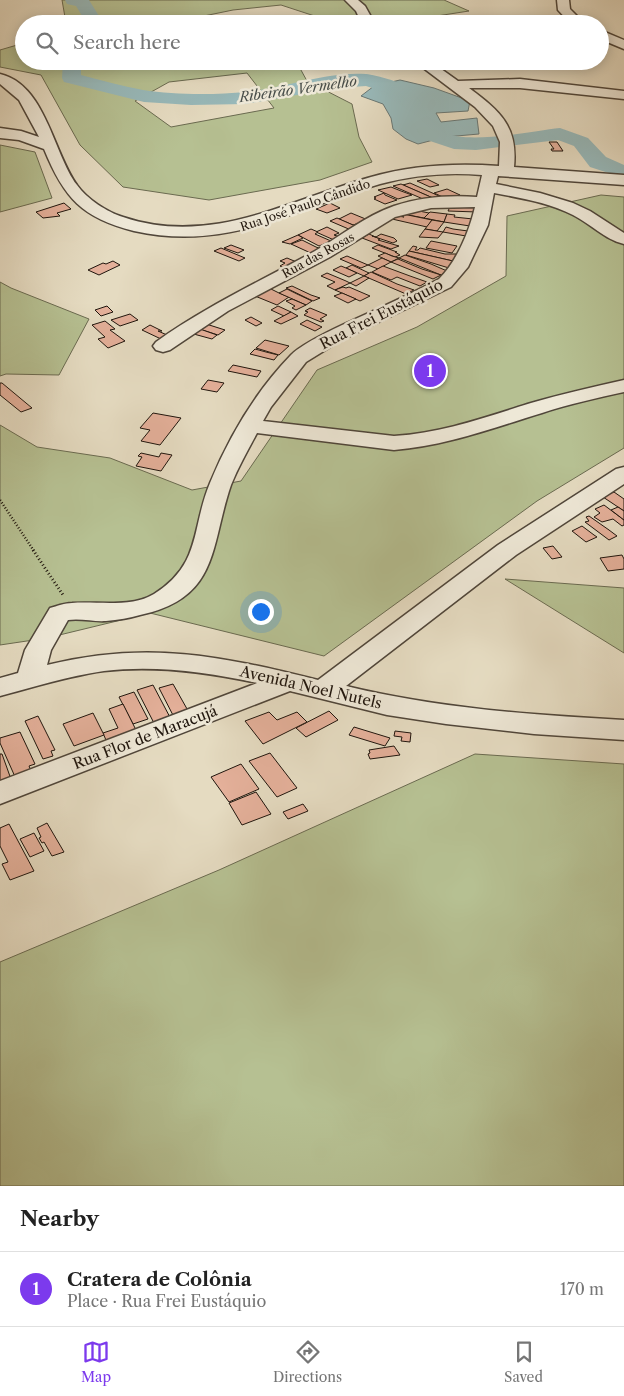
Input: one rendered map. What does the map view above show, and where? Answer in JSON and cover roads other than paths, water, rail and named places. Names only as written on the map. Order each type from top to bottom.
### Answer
[{"type":"street","points":[[351,0],[361,9],[364,15]]},
{"type":"street","points":[[563,0],[564,10],[569,15]]},
{"type":"street","points":[[609,38],[624,45]]},
{"type":"street","points":[[434,70],[456,85],[484,82],[521,82],[624,96]]},
{"type":"street","name":"Rua José Paulo Cândido","points":[[0,78],[15,88],[31,106],[69,185],[82,200],[104,215],[150,230],[184,234],[209,233],[236,228],[377,181],[446,169],[493,183],[624,180]]},
{"type":"street","name":"Rua Frei Eustáquio","points":[[29,680],[38,650],[59,614],[71,611],[106,613],[141,607],[161,601],[179,588],[193,573],[201,557],[220,485],[227,469],[261,405],[299,358],[333,337],[417,298],[450,278],[459,267],[480,225],[507,141],[495,118],[456,85]]},
{"type":"street","points":[[0,133],[21,136],[51,146]]},
{"type":"street","points":[[493,183],[538,196],[580,212],[609,233],[624,239]]},
{"type":"street","name":"Rua das Rosas","points":[[163,346],[189,325],[212,311],[323,254],[387,215],[429,202],[461,200],[493,183]]},
{"type":"street","points":[[251,426],[394,442],[417,442],[439,438],[526,411],[624,386]]},
{"type":"street","points":[[323,690],[507,550],[624,474]]},
{"type":"street","name":"Avenida Noel Nutels","points":[[0,687],[91,664],[140,660],[206,664],[254,672],[387,704],[467,717],[525,724],[624,730]]},
{"type":"street","name":"Rua Flor de Maracujá","points":[[0,793],[290,681]]},
{"type":"water","points":[[400,80],[434,88],[470,101],[468,111],[436,113],[441,122],[477,118],[479,134],[445,137],[418,144],[406,139],[393,129],[391,118],[383,104],[361,96],[374,86]]},
{"type":"waterway","name":"Ribeirão Vermelho","points":[[73,0],[82,2],[90,15]]},
{"type":"waterway","name":"Ribeirão Vermelho","points":[[71,70],[71,78],[144,96],[191,99],[245,98],[337,82],[366,80],[384,84],[404,92],[426,129],[437,137],[454,143],[476,144],[560,134],[581,142],[598,162],[624,172]]},
{"type":"place","name":"Cratera de Colônia","points":[[430,371]]}]
